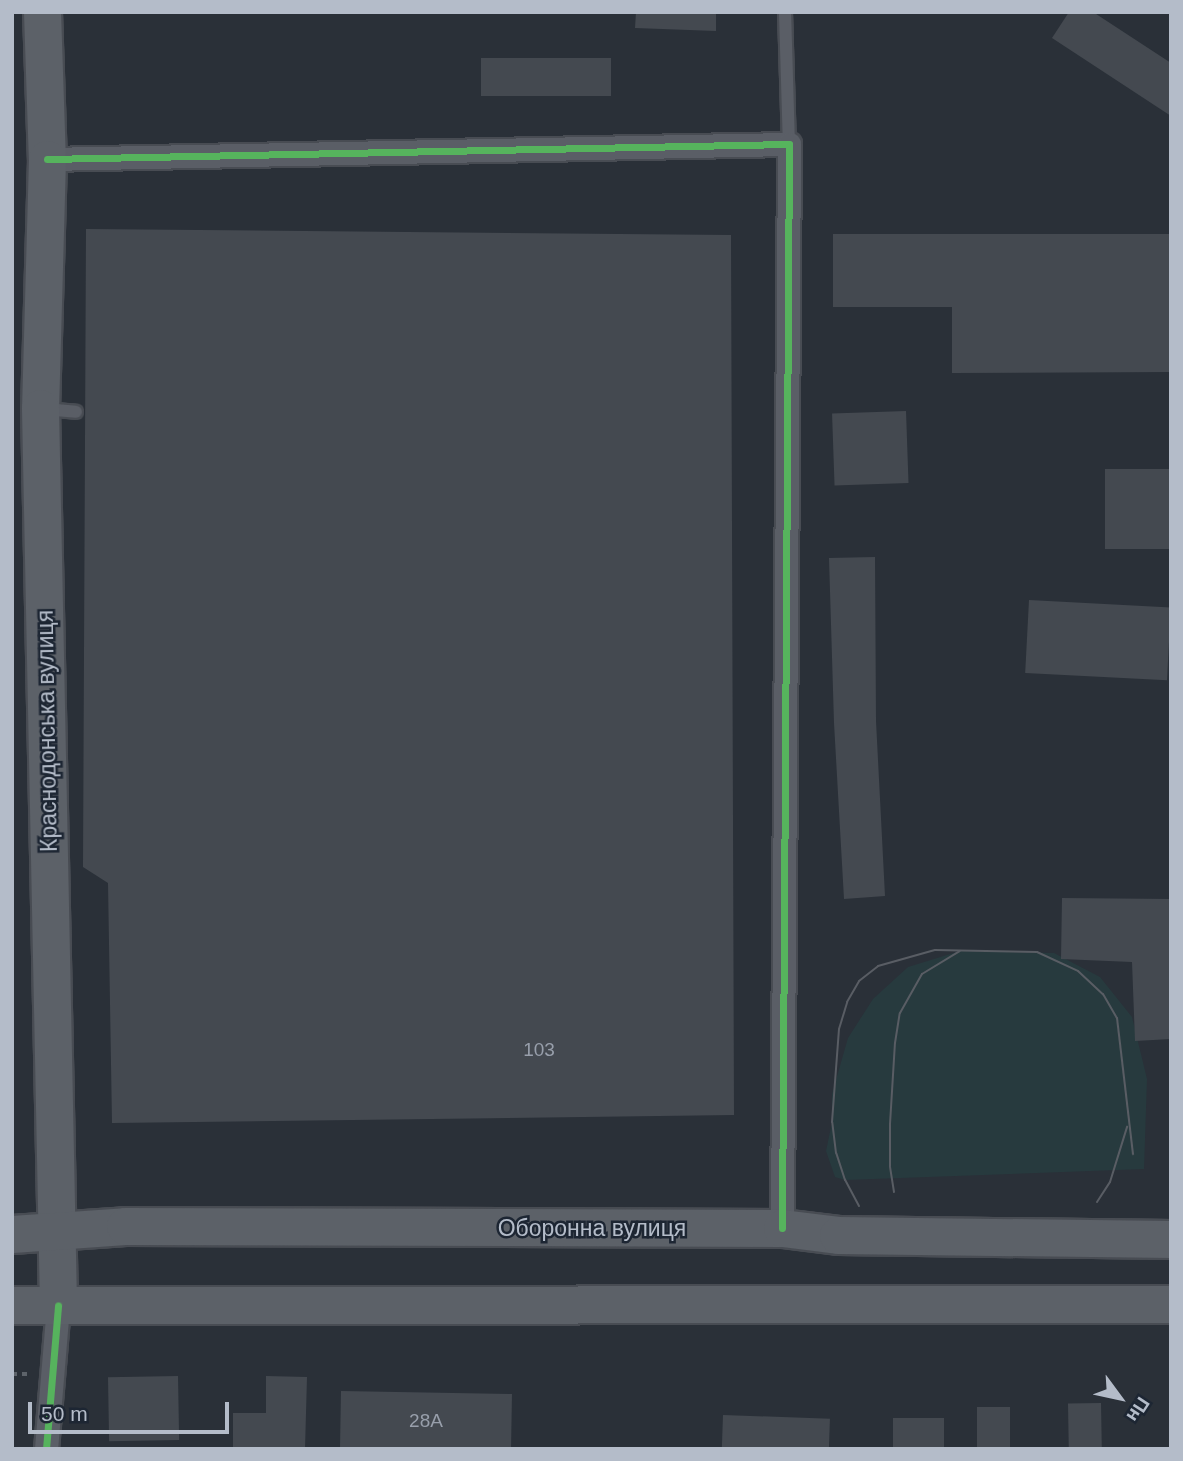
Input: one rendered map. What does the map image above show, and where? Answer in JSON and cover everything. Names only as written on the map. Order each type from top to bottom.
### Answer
[{"type":"main road","name":"Краснодонська вулиця","points":[[42,12],[47,159],[40,408],[58,1306]]},
{"type":"main road","name":"Оборонна вулиця","points":[[12,1234],[125,1226],[782,1228],[838,1235],[1171,1239]]},
{"type":"main road","points":[[12,1305],[1171,1304]]},
{"type":"street","points":[[47,159],[789,144],[782,1228]]},
{"type":"street","name":"Краснодонська вулиця","points":[[46,1449],[58,1306]]},
{"type":"lane","points":[[785,12],[789,144]]},
{"type":"lane","points":[[40,408],[76,412]]},
{"type":"green space","points":[[960,951],[1054,953],[1100,977],[1132,1017],[1147,1079],[1144,1169],[845,1180],[835,1177],[826,1151],[832,1122],[832,1094],[848,1038],[873,999],[908,967]]},
{"type":"building","points":[[636,12],[716,12],[716,31],[635,28]]},
{"type":"building","points":[[1069,12],[1093,12],[1171,63],[1171,116],[1052,38]]},
{"type":"building","points":[[481,58],[611,58],[611,96],[481,96]]},
{"type":"building","points":[[86,229],[731,235],[734,1115],[112,1123],[108,883],[83,867]]},
{"type":"building","points":[[833,234],[1171,234],[1171,372],[952,373],[952,307],[833,307]]},
{"type":"building","points":[[906,411],[909,483],[835,486],[832,414]]},
{"type":"building","points":[[1105,469],[1171,469],[1171,549],[1105,549]]},
{"type":"building","points":[[875,557],[876,721],[885,896],[844,899],[834,723],[829,558]]},
{"type":"building","points":[[1029,600],[1171,607],[1167,680],[1025,673]]},
{"type":"building","points":[[1062,898],[1171,899],[1171,1039],[1135,1041],[1132,962],[1061,959]]},
{"type":"building","points":[[178,1376],[179,1440],[109,1441],[108,1377]]},
{"type":"building","points":[[266,1376],[307,1377],[305,1449],[233,1449],[233,1413],[266,1413]]},
{"type":"building","points":[[341,1391],[512,1394],[511,1449],[340,1449]]},
{"type":"building","points":[[1101,1403],[1102,1449],[1069,1449],[1068,1404]]},
{"type":"building","points":[[977,1407],[1010,1407],[1010,1449],[977,1449]]},
{"type":"building","points":[[723,1415],[830,1419],[829,1449],[722,1449]]},
{"type":"building","points":[[893,1418],[944,1418],[944,1449],[893,1449]]},
{"type":"tram line","points":[[859,1206],[845,1180],[836,1153],[832,1122],[839,1029],[847,1002],[859,981],[878,966],[935,950],[1037,952],[1078,971],[1103,994],[1117,1018],[1133,1154]]},
{"type":"tram line","points":[[894,1192],[890,1166],[890,1124],[895,1043],[900,1013],[922,974],[960,951]]},
{"type":"tram line","points":[[1097,1202],[1110,1182],[1127,1127]]},
{"type":"cycle path","points":[[47,159],[789,144],[782,1228]]},
{"type":"cycle path","points":[[46,1449],[58,1305]]}]
